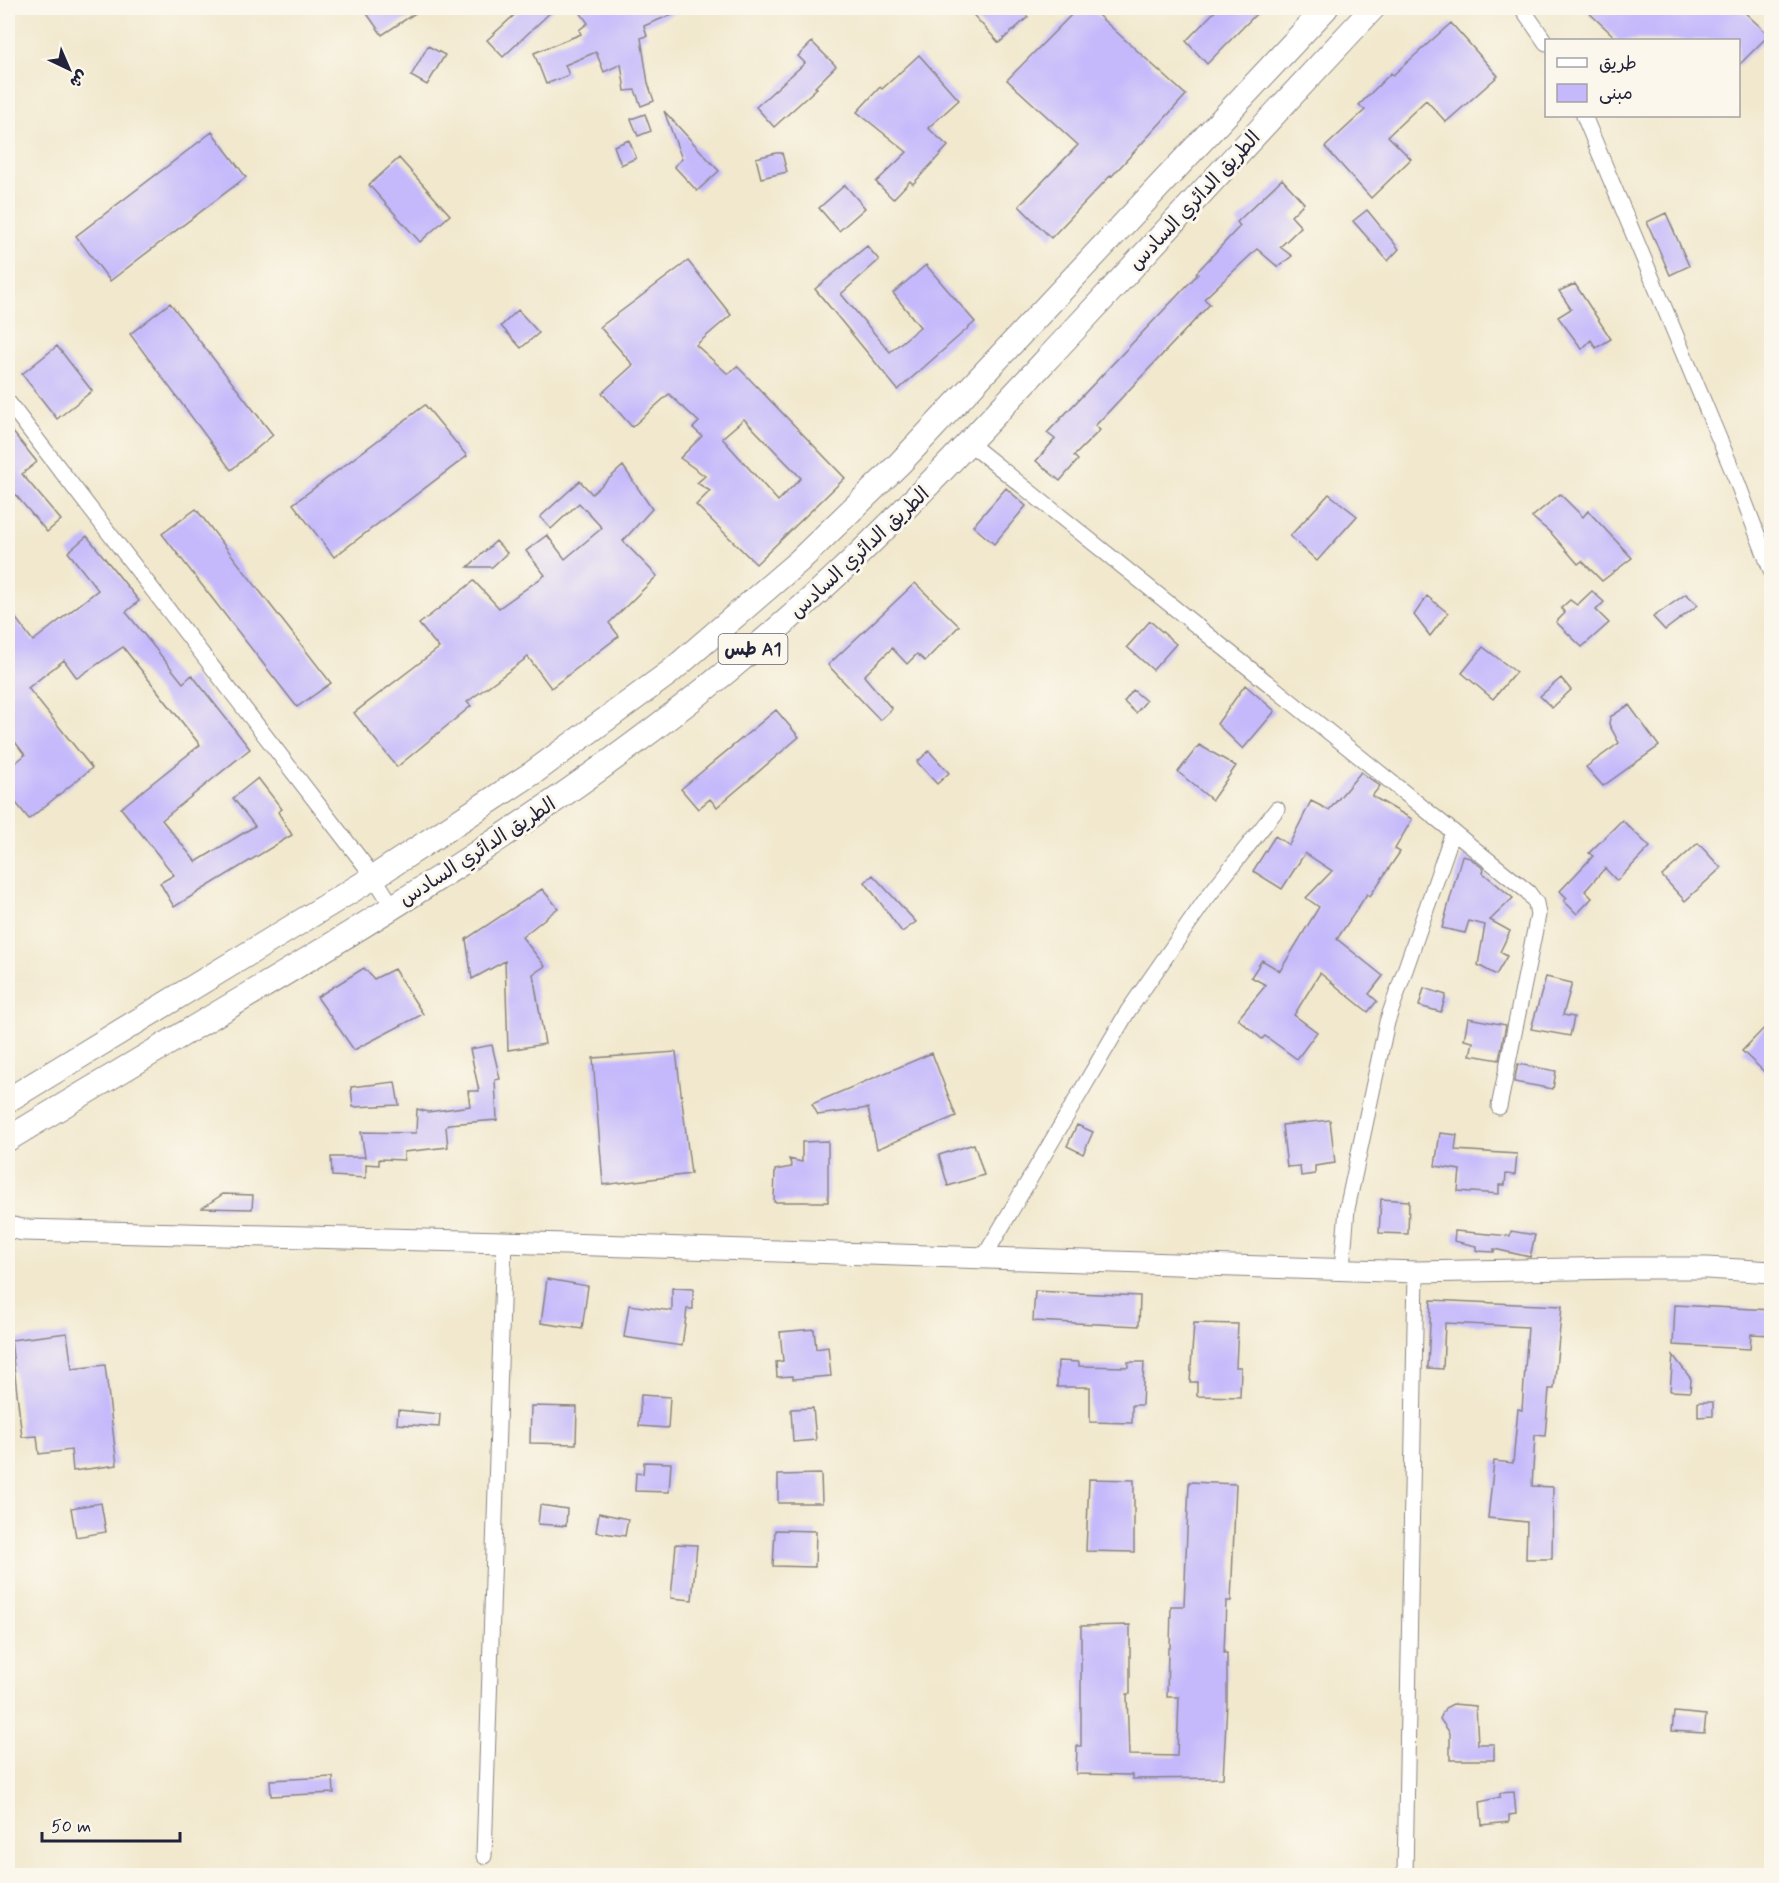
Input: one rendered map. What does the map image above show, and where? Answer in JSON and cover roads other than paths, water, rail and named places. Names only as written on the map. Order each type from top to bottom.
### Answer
[{"type":"highway","name":"الطريق الدائري السادس","points":[[8,1100],[374,876],[534,772],[669,673],[800,561],[899,464],[1326,8]]},
{"type":"highway","name":"الطريق الدائري السادس","points":[[8,1139],[393,907],[528,820],[651,731],[784,624],[924,491],[1373,8]]},
{"type":"highway","points":[[899,464],[924,491]]},
{"type":"highway","points":[[629,703],[651,731]]},
{"type":"main road","points":[[8,1227],[22,1230],[504,1242],[1416,1272],[1648,1268],[1772,1272]]},
{"type":"street","points":[[1522,8],[1545,42]]},
{"type":"street","points":[[1584,117],[1736,479],[1772,573]]},
{"type":"street","points":[[8,402],[374,876],[393,907]]},
{"type":"street","points":[[969,443],[1528,892],[1536,903],[1538,915],[1499,1107]]},
{"type":"street","points":[[984,1257],[1128,1011],[1206,899],[1277,809]]},
{"type":"street","points":[[1342,1268],[1347,1209],[1387,1022],[1453,832]]},
{"type":"street","points":[[484,1856],[504,1242]]},
{"type":"street","points":[[1405,1875],[1416,1272]]}]
